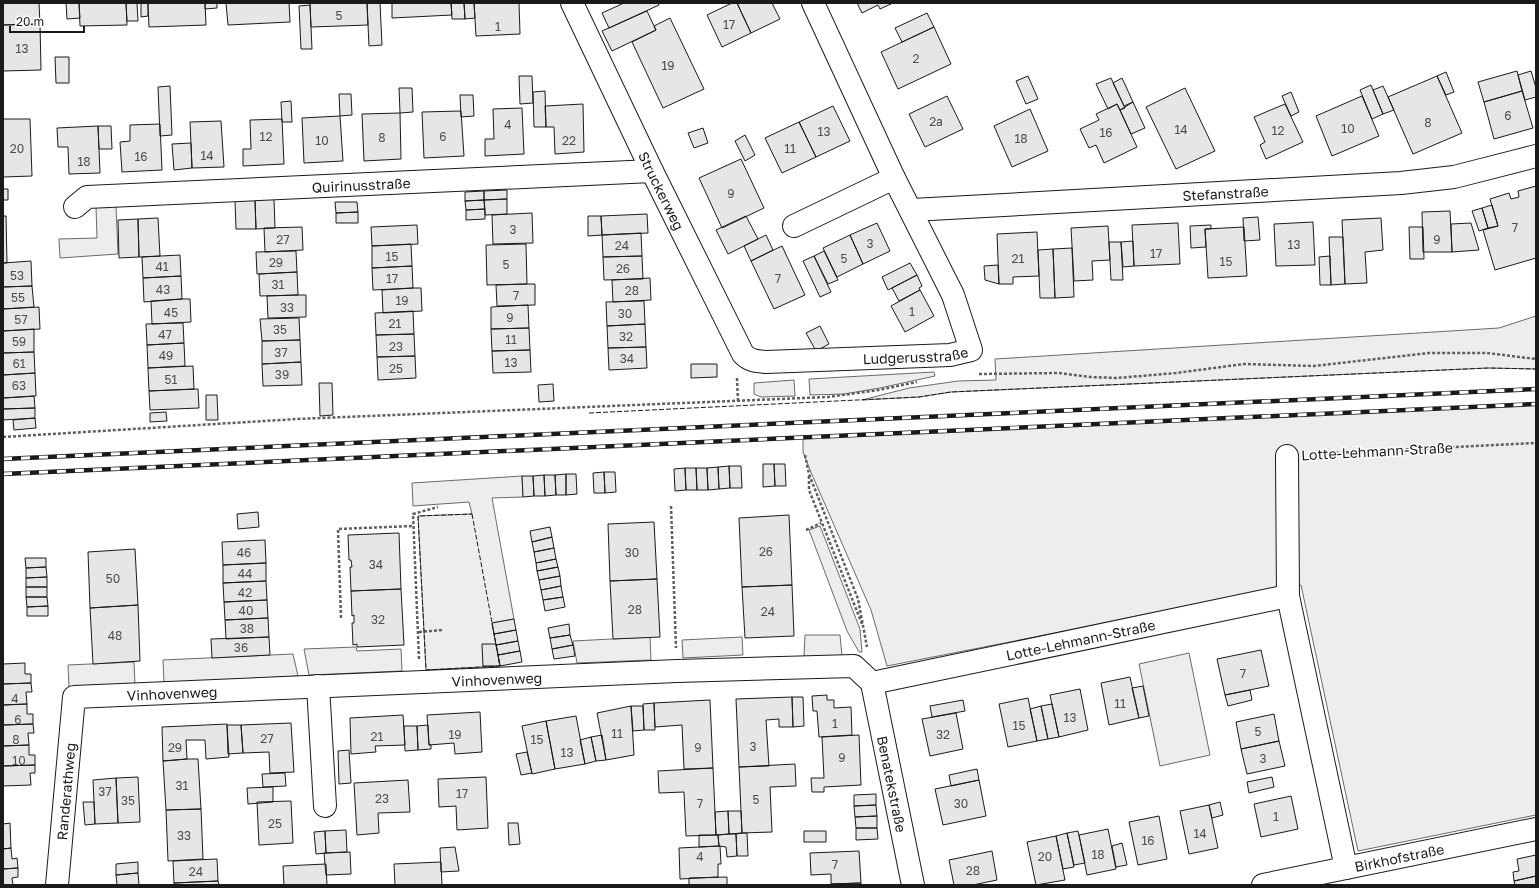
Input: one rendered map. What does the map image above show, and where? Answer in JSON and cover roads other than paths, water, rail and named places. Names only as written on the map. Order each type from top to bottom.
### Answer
[{"type":"street","name":"Struckerweg","points":[[572,3],[652,171],[743,354],[751,360],[766,362]]},
{"type":"street","name":"Ludgerusstraße","points":[[766,362],[950,355],[971,350],[953,295],[912,210],[894,178],[813,3]]},
{"type":"street","name":"Stefanstraße","points":[[912,210],[1401,182],[1454,177],[1536,156]]},
{"type":"street","name":"Quirinusstraße","points":[[75,207],[87,197],[652,171]]},
{"type":"street","points":[[794,226],[894,178]]},
{"type":"street","name":"Lotte-Lehmann-Straße","points":[[1286,456],[1288,596],[1346,868]]},
{"type":"street","name":"Lotte-Lehmann-Straße","points":[[872,683],[1288,596]]},
{"type":"street","name":"Vinhovenweg","points":[[74,697],[677,670],[854,666],[872,683]]},
{"type":"street","name":"Benatekstraße","points":[[872,683],[913,885]]},
{"type":"street","points":[[318,686],[325,806]]},
{"type":"street","name":"Randerathweg","points":[[57,885],[74,697]]},
{"type":"street","name":"Birkhofstraße","points":[[1262,885],[1536,829]]},
{"type":"railway","points":[[3,459],[1536,389]]},
{"type":"railway","points":[[3,474],[1536,404]]}]
